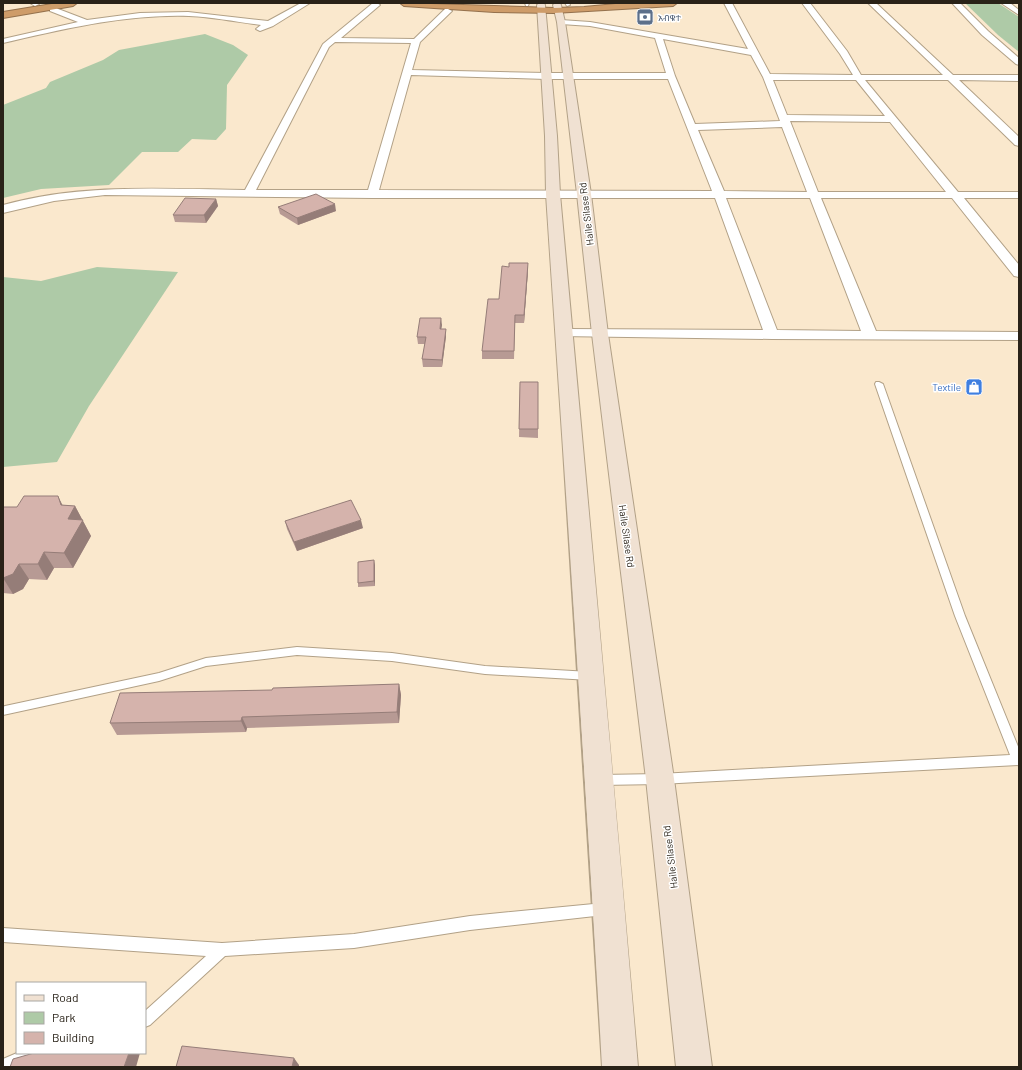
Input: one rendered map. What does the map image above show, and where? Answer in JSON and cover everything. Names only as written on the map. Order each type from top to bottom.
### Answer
[{"type":"highway","points":[[3,10],[36,3]]},
{"type":"highway","points":[[3,15],[73,3]]},
{"type":"highway","points":[[404,3],[551,14],[622,8],[644,4],[673,3]]},
{"type":"highway","points":[[463,3],[551,14]]},
{"type":"main road","points":[[551,14],[546,76],[551,136],[553,194],[590,676],[600,780],[620,1067]]},
{"type":"main road","name":"Haile Silase Rd","points":[[551,14],[568,76],[584,194],[600,334],[660,779],[694,1067]]},
{"type":"street","points":[[260,29],[306,3]]},
{"type":"street","points":[[728,3],[767,77],[870,335]]},
{"type":"street","points":[[806,3],[844,53],[858,78],[1019,273]]},
{"type":"street","points":[[872,3],[1019,143]]},
{"type":"street","points":[[956,3],[985,33],[1019,62]]},
{"type":"street","points":[[1005,3],[1019,13]]},
{"type":"street","points":[[248,194],[326,46],[376,5]]},
{"type":"street","points":[[201,15],[210,7]]},
{"type":"street","points":[[53,9],[85,22]]},
{"type":"street","points":[[372,195],[416,41],[448,11]]},
{"type":"street","points":[[551,14],[590,24],[754,53]]},
{"type":"street","points":[[3,42],[85,22],[143,15],[201,15],[270,24]]},
{"type":"street","points":[[658,36],[671,76],[693,127],[772,335]]},
{"type":"street","points":[[332,40],[416,41]]},
{"type":"street","points":[[407,72],[546,76],[671,76]]},
{"type":"street","points":[[767,77],[1019,78]]},
{"type":"street","points":[[693,127],[784,121],[891,119]]},
{"type":"street","points":[[3,209],[18,204],[88,193],[372,195],[1019,195]]},
{"type":"street","points":[[564,333],[1019,336]]},
{"type":"lane","points":[[600,780],[660,779],[1019,760],[960,616],[879,384]]},
{"type":"lane","points":[[5,711],[159,677],[206,662],[297,651],[392,657],[484,670],[590,676]]},
{"type":"lane","points":[[3,935],[222,950],[354,941],[470,923],[609,909]]},
{"type":"lane","points":[[146,1019],[222,950]]},
{"type":"lane","points":[[3,1067],[11,1062],[39,1054]]},
{"type":"green space","points":[[965,3],[998,3],[1019,17],[1019,52],[998,35]]},
{"type":"green space","points":[[205,34],[233,45],[248,55],[227,85],[226,129],[216,140],[192,139],[178,152],[142,152],[109,185],[41,189],[3,198],[3,105],[46,88],[50,82],[103,60],[119,50]]},
{"type":"green space","points":[[97,267],[178,272],[89,406],[57,462],[3,467],[3,277],[41,281]]},
{"type":"building","points":[[316,194],[335,204],[297,218],[278,207]]},
{"type":"building","points":[[185,198],[216,199],[204,215],[173,215]]},
{"type":"building","points":[[509,263],[528,263],[524,315],[515,315],[514,351],[482,351],[488,299],[499,299],[502,266],[509,267]]},
{"type":"building","points":[[420,318],[441,318],[440,329],[446,329],[442,360],[422,359],[426,337],[417,337]]},
{"type":"building","points":[[520,382],[538,382],[538,429],[519,429]]},
{"type":"building","points":[[24,496],[58,496],[61,505],[75,506],[68,519],[83,520],[64,553],[44,552],[38,564],[19,564],[13,574],[3,578],[3,507],[17,507]]},
{"type":"building","points":[[351,500],[361,520],[294,542],[285,521]]},
{"type":"building","points":[[374,560],[374,581],[358,583],[358,562]]},
{"type":"building","points":[[399,684],[397,712],[242,717],[241,721],[110,723],[120,693],[272,690],[273,688]]},
{"type":"building","points":[[182,1046],[294,1058],[292,1067],[176,1067]]},
{"type":"building","points":[[30,1054],[129,1054],[124,1067],[10,1067],[13,1059]]},
{"type":"place","name":"አብቁተ","points":[[645,17]]},
{"type":"place","name":"Textile","points":[[974,387]]}]
